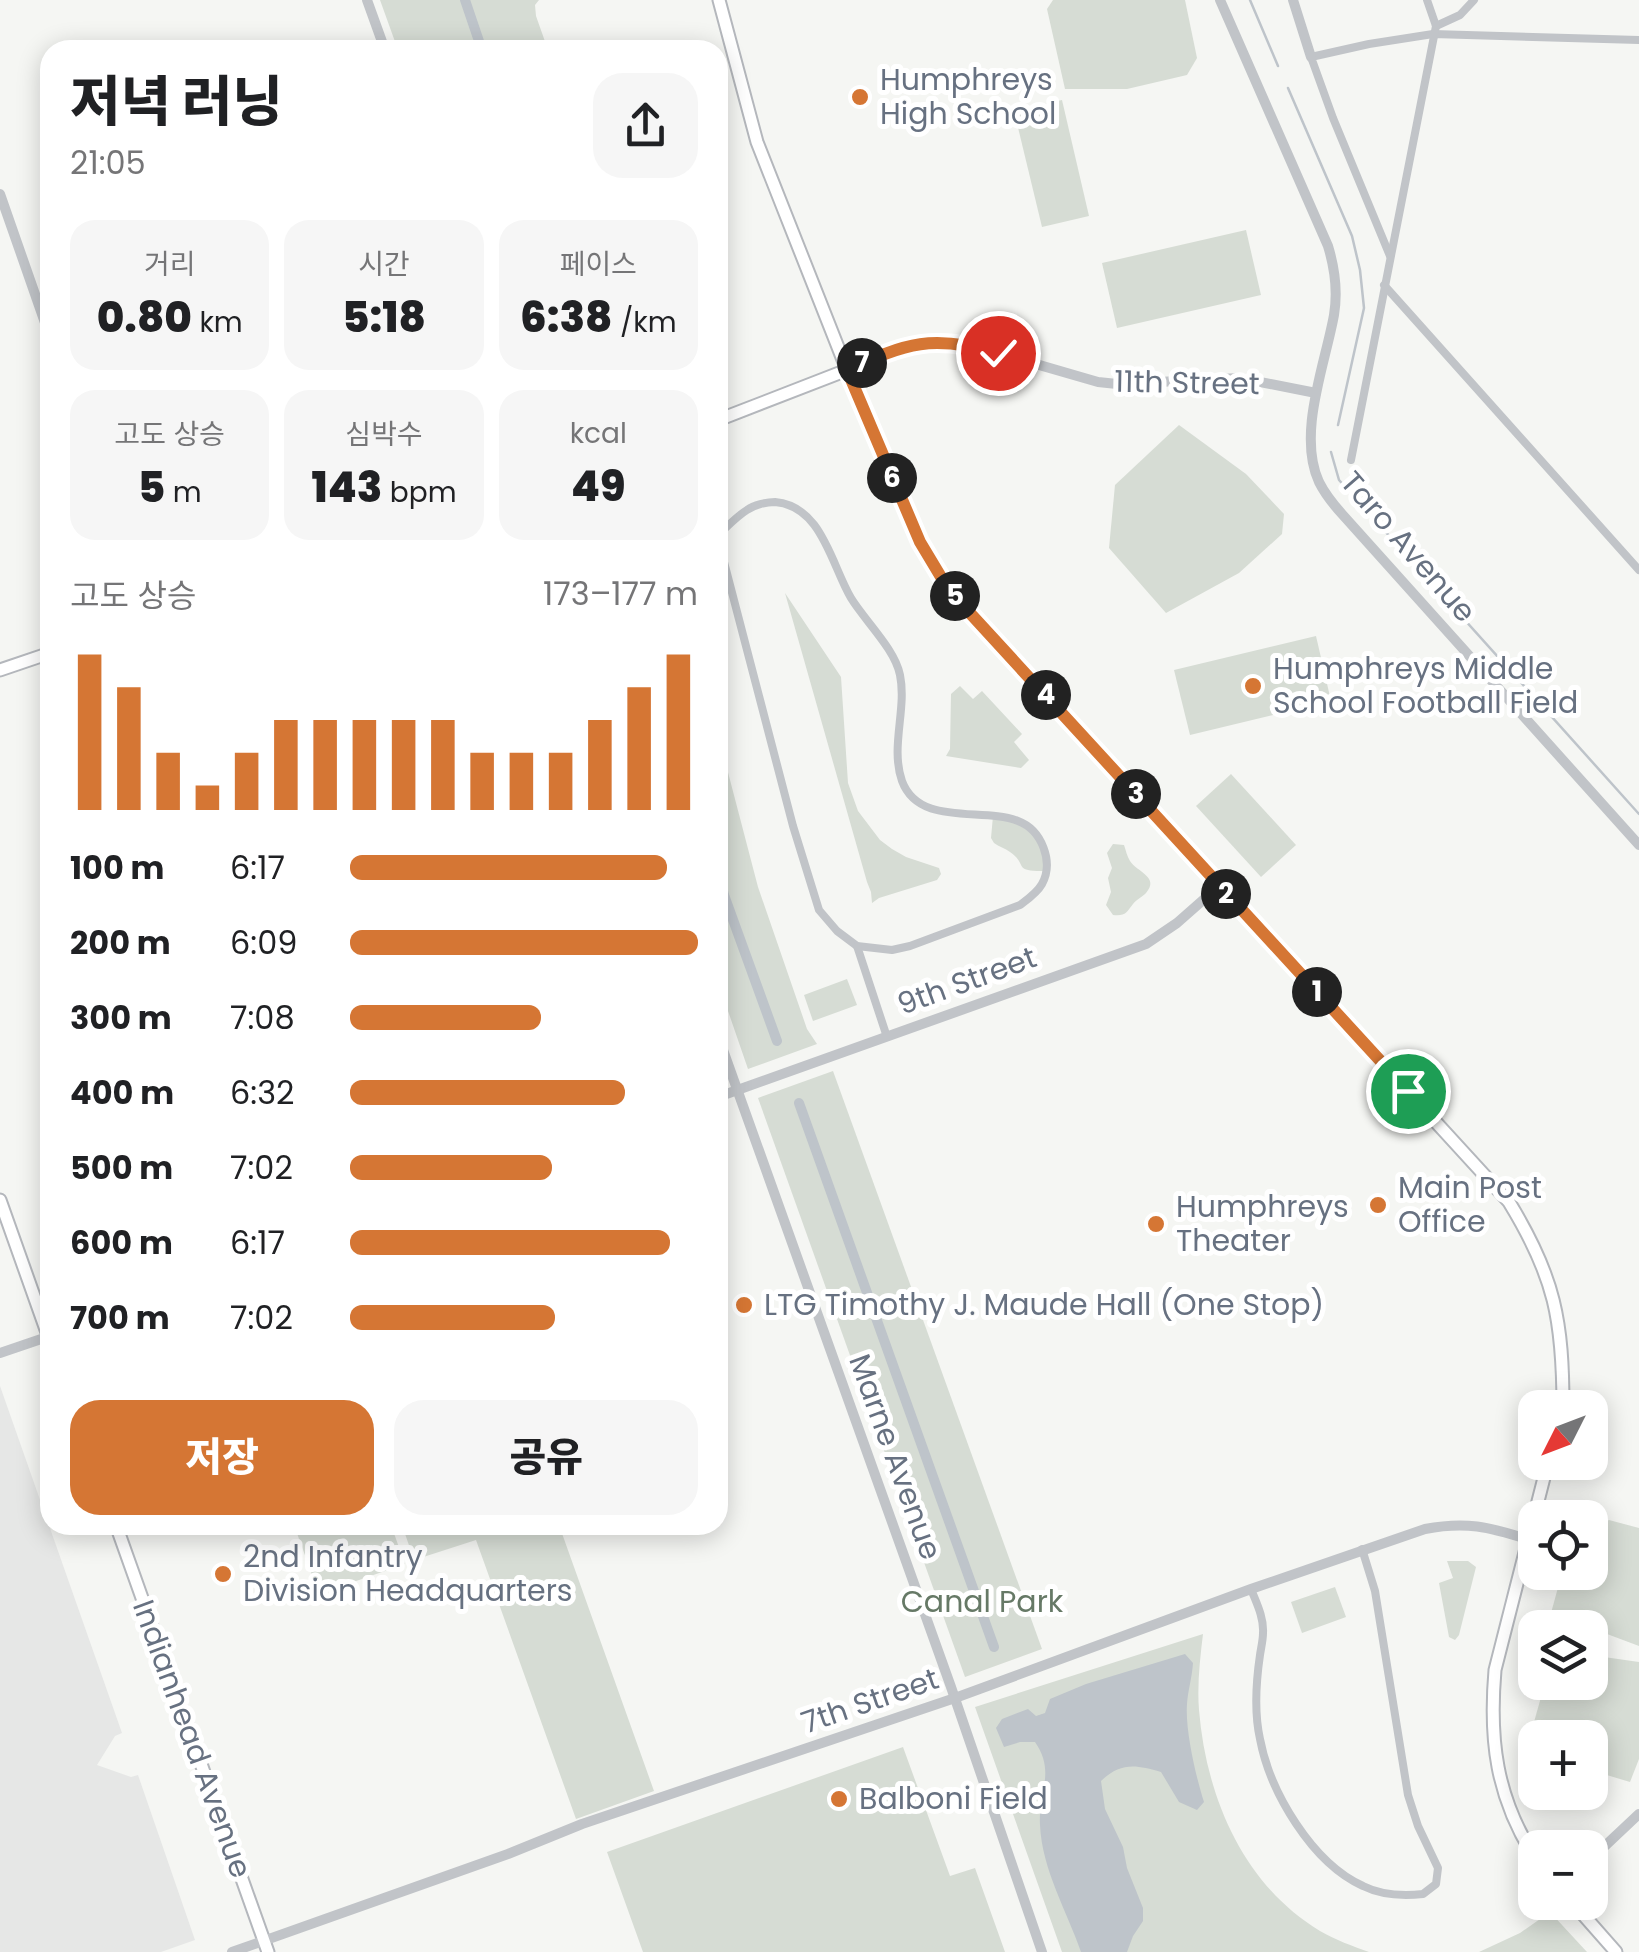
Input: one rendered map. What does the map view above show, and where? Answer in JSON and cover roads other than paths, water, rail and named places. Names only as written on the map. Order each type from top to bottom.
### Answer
[{"type":"main road","points":[[719,0],[757,142],[920,542],[944,582],[1509,1202],[1530,1237],[1552,1290],[1561,1330],[1563,1390]]},
{"type":"main road","name":"11th Street","points":[[728,416],[847,370]]},
{"type":"main road","points":[[0,670],[40,656]]},
{"type":"main road","points":[[0,1200],[40,1310]]},
{"type":"main road","name":"Indianhead Avenue","points":[[120,1535],[266,1946]]},
{"type":"main road","points":[[1518,1576],[1495,1670],[1492,1722],[1507,1802],[1520,1830]]},
{"type":"main road","points":[[1588,1920],[1616,1952]]},
{"type":"street","points":[[367,0],[381,40]]},
{"type":"street","name":"Taro Avenue","points":[[1220,0],[1335,270],[1334,312],[1316,394],[1311,446],[1318,480],[1327,496],[1639,845]]},
{"type":"street","points":[[1293,0],[1333,118],[1390,256]]},
{"type":"street","points":[[1418,0],[1430,12]]},
{"type":"street","points":[[1351,460],[1435,30],[1426,0]]},
{"type":"street","points":[[1435,30],[1460,15],[1474,0]]},
{"type":"street","points":[[1311,57],[1435,30],[1639,40]]},
{"type":"street","points":[[0,194],[40,301]]},
{"type":"street","points":[[1373,216],[1397,220]]},
{"type":"street","points":[[1384,285],[1639,570]]},
{"type":"street","name":"11th Street","points":[[847,370],[904,346],[949,342],[1098,382],[1240,378],[1316,394]]},
{"type":"street","points":[[728,528],[750,508],[769,502],[789,504],[812,520],[841,582],[897,664],[901,679],[898,764],[902,782],[910,794],[939,812],[993,816],[1032,828],[1047,859],[1047,871],[1034,894],[1020,905],[892,950],[857,946],[838,931],[819,910],[728,575]]},
{"type":"street","name":"9th Street","points":[[728,1093],[1146,944],[1219,886]]},
{"type":"street","points":[[857,946],[887,1037]]},
{"type":"street","name":"Marne Avenue","points":[[728,1064],[1042,1952]]},
{"type":"street","points":[[0,1353],[40,1341]]},
{"type":"street","name":"7th Street","points":[[232,1952],[266,1946],[582,1824],[955,1698],[1250,1588],[1426,1529],[1473,1525],[1518,1537]]},
{"type":"street","points":[[1250,1588],[1264,1629],[1256,1705],[1260,1739],[1267,1765],[1290,1814],[1326,1859],[1362,1886],[1383,1892],[1423,1894],[1436,1884],[1438,1868],[1408,1794],[1371,1573],[1362,1550]]},
{"type":"street","points":[[1608,1843],[1639,1814]]},
{"type":"waterway","points":[[465,0],[479,40]]},
{"type":"waterway","points":[[1250,0],[1278,66]]},
{"type":"waterway","points":[[1288,88],[1352,236],[1360,270],[1364,308],[1338,425]]},
{"type":"waterway","points":[[1331,452],[1339,480],[1639,814]]},
{"type":"waterway","points":[[728,906],[777,1041]]},
{"type":"waterway","points":[[799,1103],[994,1647]]},
{"type":"place","name":"Humphreys High School","points":[[860,97]]},
{"type":"place","name":"Humphreys Middle School Football Field","points":[[1253,686]]},
{"type":"place","name":"Main Post Office","points":[[1378,1205]]},
{"type":"place","name":"Humphreys Theater","points":[[1156,1224]]},
{"type":"place","name":"LTG Timothy J. Maude Hall (One Stop)","points":[[744,1305]]},
{"type":"place","name":"2nd Infantry Division Headquarters","points":[[223,1574]]},
{"type":"place","name":"Balboni Field","points":[[839,1799]]},
{"type":"park label","name":"Canal Park","points":[[982,1602]]}]
